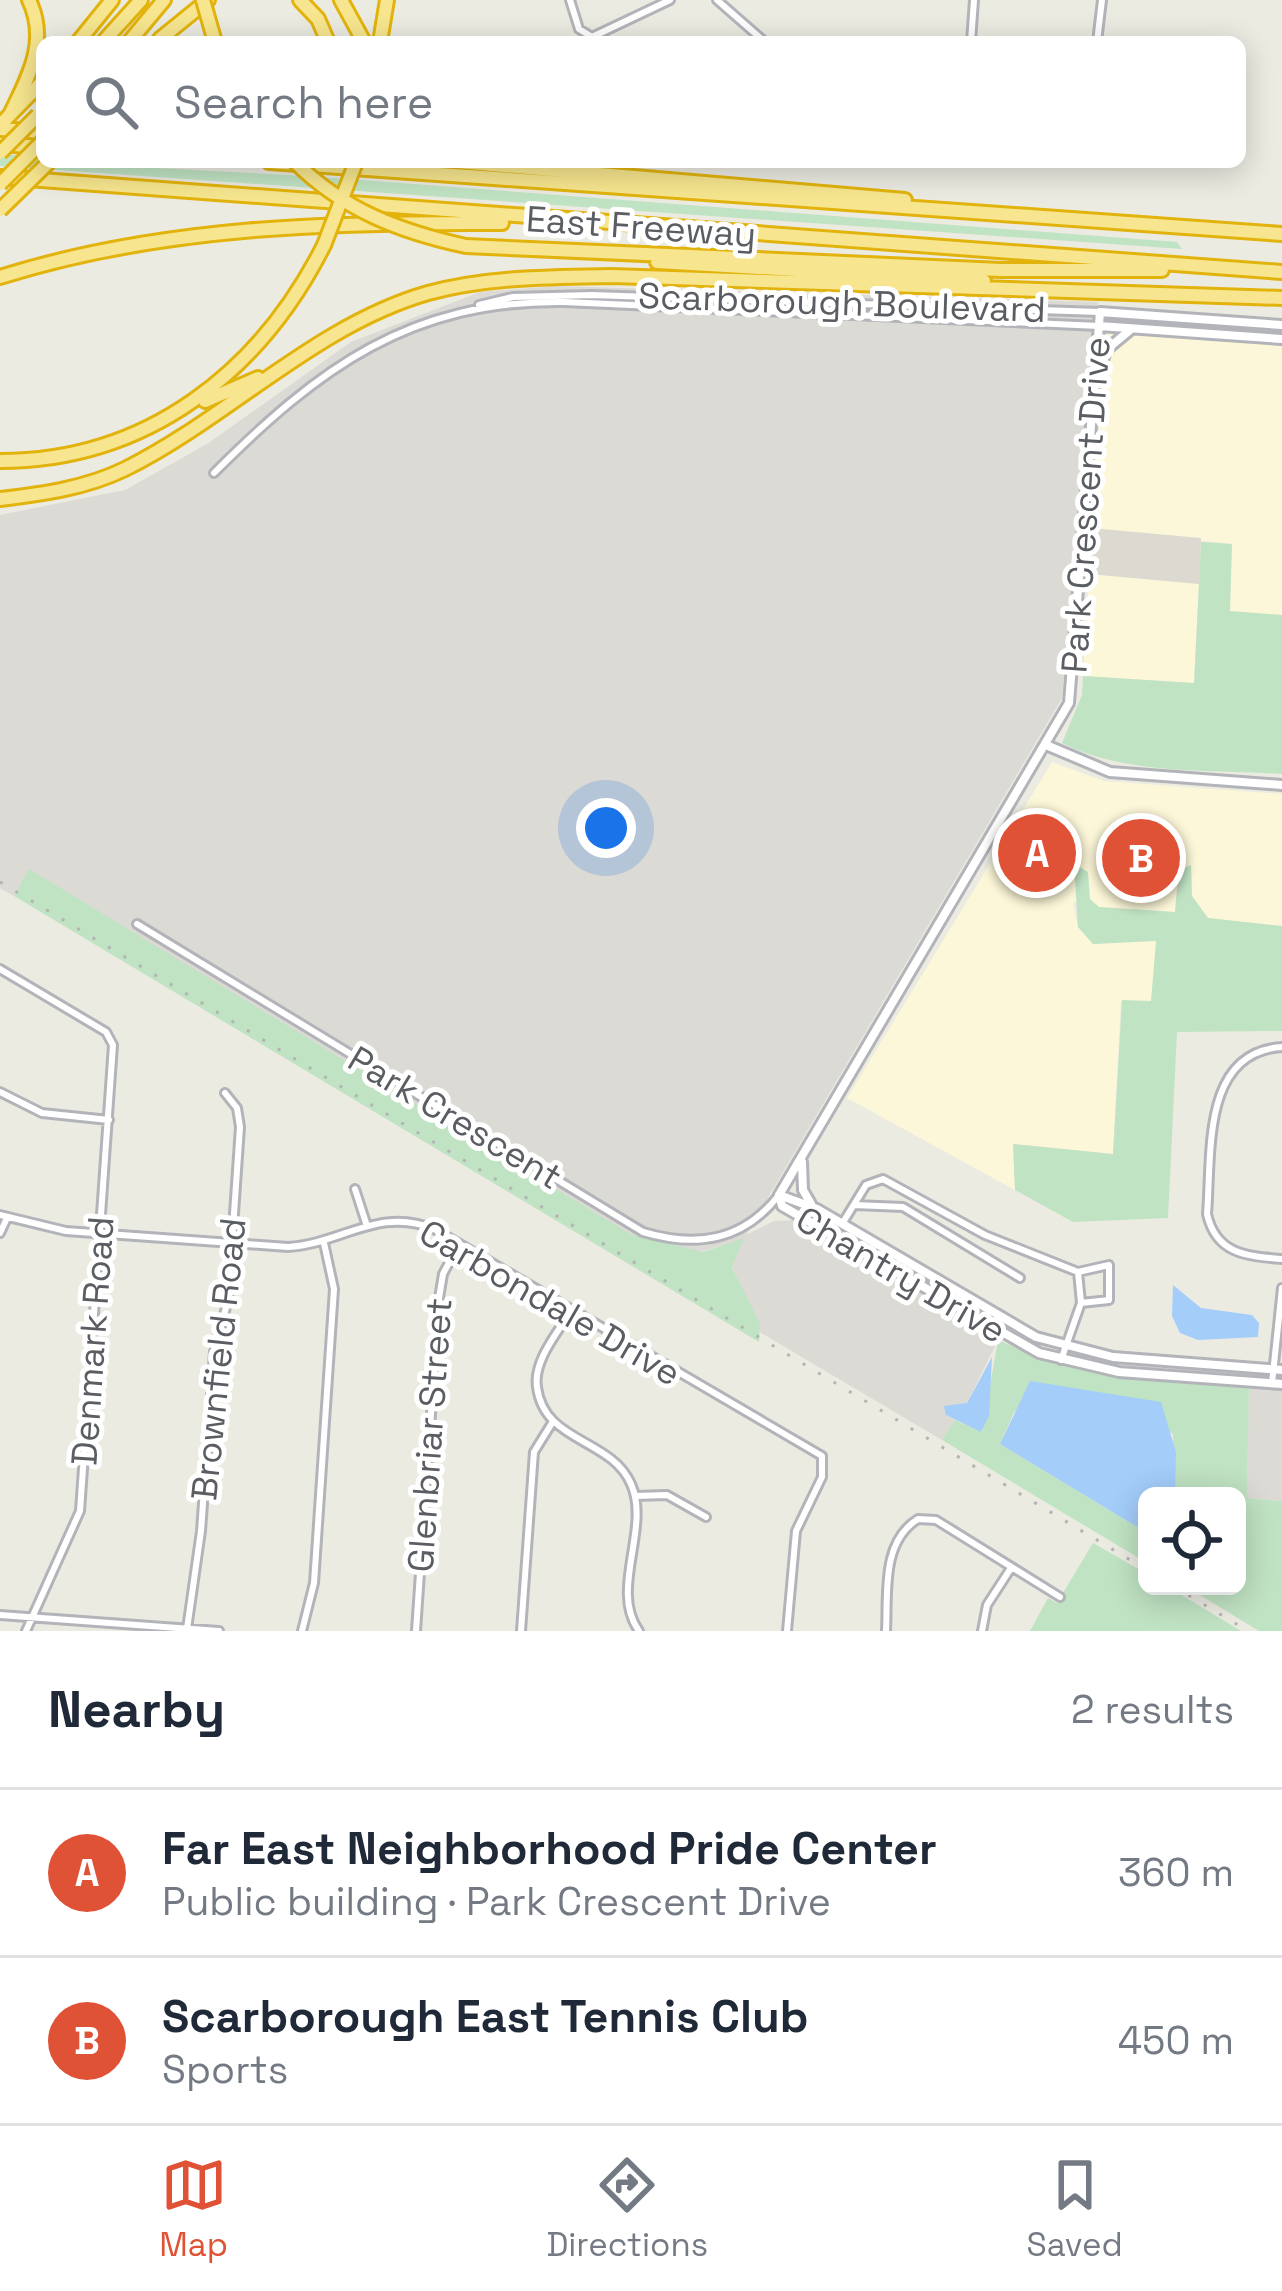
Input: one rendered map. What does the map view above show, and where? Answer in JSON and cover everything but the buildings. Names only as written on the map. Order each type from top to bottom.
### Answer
[{"type":"highway","points":[[29,0],[38,36]]},
{"type":"highway","points":[[83,36],[112,0]]},
{"type":"highway","points":[[108,36],[141,0]]},
{"type":"highway","points":[[134,36],[164,0]]},
{"type":"highway","points":[[161,36],[192,0]]},
{"type":"highway","points":[[163,36],[206,0],[214,36]]},
{"type":"highway","points":[[300,0],[318,19],[325,36]]},
{"type":"highway","points":[[341,0],[361,36]]},
{"type":"highway","points":[[381,36],[387,0]]},
{"type":"highway","points":[[3,123],[36,51]]},
{"type":"highway","points":[[3,123],[36,88]]},
{"type":"highway","points":[[0,149],[36,116]]},
{"type":"highway","points":[[3,123],[36,131]]},
{"type":"highway","points":[[0,149],[36,146]]},
{"type":"highway","points":[[0,180],[36,150]]},
{"type":"highway","points":[[0,210],[43,168]]},
{"type":"highway","points":[[301,168],[316,183],[397,231],[466,246],[1001,270],[1146,272],[1187,266]]},
{"type":"highway","points":[[182,410],[237,368],[274,328],[324,245],[354,168]]},
{"type":"highway","name":"East Freeway","points":[[354,168],[1282,235]]},
{"type":"highway","points":[[543,168],[1081,219]]},
{"type":"highway","points":[[613,168],[670,177]]},
{"type":"highway","name":"East Freeway","points":[[0,180],[1282,272]]},
{"type":"highway","points":[[0,278],[110,248],[359,220],[599,224]]},
{"type":"highway","points":[[627,255],[676,266],[913,276],[1131,293]]},
{"type":"highway","points":[[0,461],[90,450],[279,370],[425,294],[514,278],[611,276],[1282,298]]},
{"type":"highway","points":[[0,499],[56,493],[121,471],[194,430],[279,370]]},
{"type":"street","points":[[570,0],[576,24],[591,36]]},
{"type":"street","points":[[594,36],[670,0]]},
{"type":"street","points":[[717,0],[758,36]]},
{"type":"street","points":[[971,36],[974,0]]},
{"type":"street","points":[[1098,36],[1102,0]]},
{"type":"street","name":"Scarborough Boulevard","points":[[214,473],[290,401],[351,355],[428,319],[513,297],[592,295],[1100,311],[1282,325]]},
{"type":"street","name":"Scarborough Boulevard","points":[[476,306],[564,302],[1282,339]]},
{"type":"street","name":"Park Crescent Drive","points":[[779,1196],[1046,745],[1073,686],[1100,311]]},
{"type":"street","points":[[1094,400],[1106,350],[1120,335],[1137,329]]},
{"type":"street","points":[[1046,745],[1104,771],[1282,785]]},
{"type":"street","name":"Park Crescent","points":[[136,924],[643,1232],[670,1240],[716,1240],[761,1219],[779,1196]]},
{"type":"street","name":"Denmark Road","points":[[0,969],[112,1039],[80,1511],[26,1631]]},
{"type":"street","points":[[1282,1047],[1263,1049],[1223,1080],[1207,1214],[1211,1233],[1228,1249],[1282,1259]]},
{"type":"street","points":[[0,1092],[42,1113],[109,1120]]},
{"type":"street","name":"Brownfield Road","points":[[187,1629],[201,1531],[214,1352],[228,1300],[232,1244],[240,1121],[225,1093]]},
{"type":"street","points":[[803,1155],[802,1190],[817,1209]]},
{"type":"street","points":[[842,1224],[866,1185],[888,1181],[985,1235],[1078,1272],[1103,1265],[1112,1270],[1106,1304],[1081,1303]]},
{"type":"street","points":[[355,1189],[366,1223]]},
{"type":"street","name":"Chantry Drive","points":[[779,1196],[817,1209],[1012,1326],[1065,1347],[1113,1358],[1278,1369]]},
{"type":"street","name":"Chantry Drive","points":[[779,1196],[782,1206],[965,1315],[1060,1360],[1119,1372],[1277,1383]]},
{"type":"street","points":[[854,1205],[903,1207],[1020,1278]]},
{"type":"street","points":[[0,1233],[3,1216]]},
{"type":"street","name":"Carbondale Drive","points":[[3,1216],[45,1228],[287,1247],[324,1243],[366,1223],[412,1222],[459,1244],[758,1424],[805,1443],[822,1456],[823,1469],[798,1522],[788,1631]]},
{"type":"street","points":[[302,1631],[314,1583],[334,1289],[324,1243]]},
{"type":"street","name":"Glenbriar Street","points":[[416,1631],[439,1298],[443,1274],[459,1244]]},
{"type":"street","points":[[1060,1360],[1081,1303],[1078,1272]]},
{"type":"street","points":[[1277,1383],[1282,1288]]},
{"type":"street","points":[[571,1311],[536,1378],[540,1402],[552,1423],[616,1463],[635,1496],[629,1604],[639,1631]]},
{"type":"street","points":[[521,1631],[534,1452],[552,1423]]},
{"type":"street","points":[[635,1496],[667,1495],[706,1517]]},
{"type":"street","points":[[886,1631],[892,1554],[900,1535],[918,1519],[936,1520],[1060,1597]]},
{"type":"street","points":[[982,1631],[987,1605],[1011,1568]]},
{"type":"street","points":[[0,1615],[125,1628],[219,1631]]},
{"type":"shaded area","points":[[556,286],[1098,302],[1062,698],[746,1235],[774,1221],[796,1220],[998,1340],[967,1403],[946,1415],[955,1420],[942,1440],[761,1333],[732,1266],[743,1239],[700,1252],[632,1235],[29,870],[14,896],[0,888],[0,515],[125,490],[207,444],[351,342],[480,292]]},
{"type":"shaded area","points":[[1107,332],[1282,345],[1282,615],[1229,612],[1232,544],[1091,528]]},
{"type":"shaded area","points":[[1091,528],[1201,538],[1199,584],[1089,574]]},
{"type":"shaded area","points":[[1089,574],[1199,584],[1194,683],[1083,676]]},
{"type":"shaded area","points":[[1052,762],[1104,781],[1282,794],[1282,926],[1208,918],[1192,896],[1191,866],[1178,870],[1175,912],[1099,907],[1090,899],[1073,903],[1078,927],[1093,944],[1157,940],[1151,1001],[1121,1001],[1113,1154],[1013,1144],[1015,1190],[847,1098]]},
{"type":"shaded area","points":[[1249,1385],[1282,1388],[1282,1501],[1247,1498]]},
{"type":"green space","points":[[0,154],[36,157],[36,168],[308,176],[1177,242],[1182,249],[0,166]]},
{"type":"green space","points":[[1201,542],[1232,544],[1230,611],[1282,615],[1282,774],[1142,766],[1087,754],[1062,743],[1082,695],[1083,676],[1194,683]]},
{"type":"green space","points":[[1074,864],[1088,872],[1090,899],[1099,907],[1175,912],[1179,870],[1191,865],[1192,896],[1208,918],[1282,926],[1282,1031],[1177,1032],[1168,1218],[1073,1222],[1015,1190],[1013,1144],[1113,1154],[1122,1000],[1151,1001],[1156,941],[1093,944],[1078,927]]},
{"type":"green space","points":[[29,869],[632,1235],[703,1252],[744,1238],[732,1267],[760,1324],[759,1342],[14,896]]},
{"type":"green space","points":[[998,1340],[1092,1369],[1249,1385],[1247,1498],[1282,1501],[1282,1631],[1259,1631],[1200,1595],[1246,1595],[1246,1487],[1175,1487],[1173,1434],[1108,1396],[1045,1384],[1014,1412],[1000,1444],[1138,1528],[1138,1558],[942,1440],[955,1420],[982,1432]]},
{"type":"green space","points":[[1093,1543],[1138,1569],[1138,1595],[1182,1595],[1241,1631],[1030,1631],[1048,1598],[1057,1603]]},
{"type":"water","points":[[1173,1285],[1201,1308],[1252,1315],[1259,1323],[1258,1337],[1198,1340],[1180,1333],[1172,1316]]},
{"type":"water","points":[[992,1357],[989,1416],[981,1432],[946,1415],[944,1406],[967,1403]]},
{"type":"water","points":[[1030,1381],[1161,1402],[1176,1452],[1175,1487],[1138,1487],[1138,1528],[1000,1444]]},
{"type":"railway","points":[[0,882],[1138,1565]]},
{"type":"railway","points":[[1188,1595],[1248,1631]]},
{"type":"place","name":"Far East Neighborhood Pride Center","points":[[1037,853]]},
{"type":"place","name":"Scarborough East Tennis Club","points":[[1141,858]]}]
